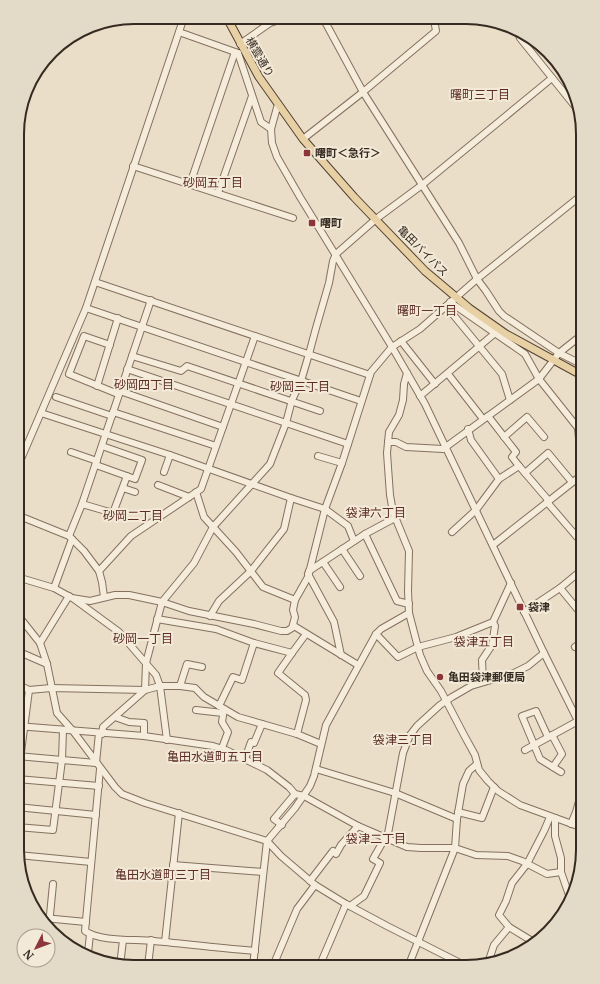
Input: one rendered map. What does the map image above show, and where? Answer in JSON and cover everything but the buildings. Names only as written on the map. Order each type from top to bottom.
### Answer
[{"type":"main road","name":"横雲通り","points":[[230,24],[259,78],[278,104]]},
{"type":"main road","name":"亀田バイパス","points":[[278,104],[304,139],[354,197],[425,271],[451,302],[576,372]]},
{"type":"street","points":[[24,452],[86,308],[182,24]]},
{"type":"street","points":[[240,44],[269,24]]},
{"type":"street","points":[[327,24],[363,92],[459,243],[477,280],[499,311],[504,316],[559,353],[576,362]]},
{"type":"street","points":[[304,139],[436,31],[435,24]]},
{"type":"street","points":[[179,32],[246,56]]},
{"type":"street","points":[[521,39],[571,101]]},
{"type":"street","points":[[236,52],[261,122],[271,130]]},
{"type":"street","points":[[190,184],[236,52]]},
{"type":"street","points":[[96,763],[100,733],[104,727],[145,690],[146,663],[162,602],[194,563],[213,527],[270,464],[286,423],[292,400],[301,380],[336,254],[376,219],[422,184],[552,78]]},
{"type":"street","points":[[218,193],[252,96]]},
{"type":"street","points":[[278,104],[271,130],[272,143],[277,156],[300,197],[336,254],[420,396],[576,716]]},
{"type":"street","points":[[133,166],[293,218]]},
{"type":"street","points":[[71,597],[90,601],[115,595],[129,596],[162,602],[189,611],[281,631],[287,631],[294,626],[295,618],[293,610],[296,600],[309,572],[325,509],[342,463],[370,374],[392,347],[420,329],[477,280],[576,200]]},
{"type":"street","points":[[95,282],[370,374]]},
{"type":"street","points":[[54,588],[151,300]]},
{"type":"street","points":[[451,302],[494,334],[525,354],[539,379],[576,425]]},
{"type":"street","points":[[451,302],[479,347],[502,374],[510,400]]},
{"type":"street","points":[[86,308],[361,401]]},
{"type":"street","points":[[96,386],[118,318]]},
{"type":"street","points":[[420,396],[494,334]]},
{"type":"street","points":[[110,345],[84,336],[68,374],[96,386],[119,392],[223,427]]},
{"type":"street","points":[[99,571],[131,536],[201,489],[255,336]]},
{"type":"street","points":[[388,442],[396,442],[406,447],[443,449],[445,446],[539,379],[559,353],[576,340]]},
{"type":"street","points":[[401,341],[435,384]]},
{"type":"street","points":[[132,356],[181,371],[187,366],[292,400],[320,411]]},
{"type":"street","points":[[127,369],[348,444]]},
{"type":"street","points":[[407,373],[399,415],[389,432],[387,453],[390,495],[395,518],[409,551],[409,613],[418,647],[427,670],[441,691],[474,755],[479,770],[494,787],[520,805],[576,826]]},
{"type":"street","points":[[448,374],[516,452],[512,457],[576,536]]},
{"type":"street","points":[[56,397],[216,446]]},
{"type":"street","points":[[41,413],[170,455],[325,509],[348,526],[354,541]]},
{"type":"street","points":[[504,437],[528,417],[544,437]]},
{"type":"street","points":[[468,430],[471,440],[499,479]]},
{"type":"street","points":[[71,452],[135,479],[142,460],[102,446]]},
{"type":"street","points":[[525,473],[548,453],[572,482]]},
{"type":"street","points":[[164,472],[170,455]]},
{"type":"street","points":[[318,456],[342,463]]},
{"type":"street","points":[[452,532],[476,510],[499,479],[519,466]]},
{"type":"street","points":[[82,504],[113,513],[127,476]]},
{"type":"street","points":[[493,545],[576,480]]},
{"type":"street","points":[[158,485],[189,497]]},
{"type":"street","points":[[123,488],[135,492]]},
{"type":"street","points":[[196,492],[204,517],[236,552],[263,587],[296,600]]},
{"type":"street","points":[[210,616],[219,601],[251,571],[284,529],[291,498]]},
{"type":"street","points":[[24,518],[71,538],[84,551],[99,571],[104,597]]},
{"type":"street","points":[[309,572],[365,534],[395,518]]},
{"type":"street","points":[[365,534],[397,601],[409,604]]},
{"type":"street","points":[[342,549],[360,576]]},
{"type":"street","points":[[323,562],[340,587]]},
{"type":"street","points":[[309,572],[334,622],[341,655]]},
{"type":"street","points":[[524,612],[560,588],[576,575]]},
{"type":"street","points":[[24,580],[54,588],[71,597],[119,632],[156,675],[160,686],[167,740]]},
{"type":"street","points":[[483,682],[482,660],[492,645],[495,626],[493,622],[511,583]]},
{"type":"street","points":[[560,588],[576,607]]},
{"type":"street","points":[[40,643],[71,597]]},
{"type":"street","points":[[184,624],[189,611]]},
{"type":"street","points":[[254,960],[267,841],[295,808],[310,786],[316,769],[326,725],[376,634],[381,629],[409,613]]},
{"type":"street","points":[[157,619],[216,629],[254,643],[292,652]]},
{"type":"street","points":[[376,634],[398,656],[418,647],[456,637],[493,622]]},
{"type":"street","points":[[25,625],[40,643],[47,664],[57,713],[74,731],[100,769],[122,794],[145,803],[267,841],[281,856],[312,883],[348,905],[454,960]]},
{"type":"street","points":[[294,626],[358,665]]},
{"type":"street","points":[[297,734],[306,700],[305,694],[278,673],[306,634]]},
{"type":"street","points":[[222,748],[228,732],[222,722],[222,709],[233,677],[242,680],[254,643]]},
{"type":"street","points":[[322,960],[348,905],[364,896],[380,864],[373,859],[386,838],[404,753],[410,735],[416,726],[446,701],[471,686],[514,673],[528,666],[544,653]]},
{"type":"street","points":[[24,654],[47,664]]},
{"type":"street","points":[[180,686],[187,664],[202,667]]},
{"type":"street","points":[[24,688],[29,690],[51,688],[145,690],[160,686],[195,688],[204,697],[222,709],[238,717],[297,734],[321,744]]},
{"type":"street","points":[[24,711],[29,690]]},
{"type":"street","points":[[196,710],[222,709]]},
{"type":"street","points":[[553,767],[562,754],[536,711],[522,716],[540,759],[561,772]]},
{"type":"street","points":[[116,716],[129,722],[144,723],[144,736]]},
{"type":"street","points":[[525,750],[576,721]]},
{"type":"street","points":[[245,759],[251,742],[254,744],[262,724]]},
{"type":"street","points":[[24,727],[144,736],[222,748],[267,770],[289,787],[295,794],[304,796],[358,826],[407,847],[455,848],[476,855],[508,856],[547,874],[561,872]]},
{"type":"street","points":[[24,828],[53,830],[62,760],[63,730]]},
{"type":"street","points":[[24,756],[96,763]]},
{"type":"street","points":[[411,960],[455,848],[457,819],[463,784],[469,771],[477,764]]},
{"type":"street","points":[[100,769],[85,931],[90,934],[123,940],[151,940],[255,951]]},
{"type":"street","points":[[316,769],[395,794],[457,819]]},
{"type":"street","points":[[24,780],[99,786]]},
{"type":"street","points":[[458,812],[482,818],[494,787]]},
{"type":"street","points":[[282,824],[274,819],[295,794]]},
{"type":"street","points":[[24,808],[96,815]]},
{"type":"street","points":[[571,824],[576,812]]},
{"type":"street","points":[[166,942],[179,813]]},
{"type":"street","points":[[529,939],[509,927],[499,915],[506,901],[512,883],[527,864],[553,817]]},
{"type":"street","points":[[553,817],[555,836],[561,858],[561,872],[568,891]]},
{"type":"street","points":[[276,960],[297,909],[312,883],[333,851],[336,854],[341,845],[358,826]]},
{"type":"street","points":[[24,856],[91,862]]},
{"type":"street","points":[[173,865],[263,872]]},
{"type":"street","points":[[48,919],[53,884]]},
{"type":"street","points":[[50,921],[86,922]]},
{"type":"street","points":[[490,957],[494,945],[509,927]]},
{"type":"street","points":[[87,949],[90,934]]},
{"type":"street","points":[[121,959],[123,940]]},
{"type":"street","points":[[149,960],[151,940]]},
{"type":"place","name":"曙町＜急行＞","points":[[307,153]]},
{"type":"place","name":"曙町","points":[[312,223]]},
{"type":"place","name":"袋津","points":[[520,607]]},
{"type":"place","name":"亀田袋津郵便局","points":[[440,677]]},
{"type":"district","name":"曙町三丁目","points":[[480,95]]},
{"type":"district","name":"砂岡五丁目","points":[[213,183]]},
{"type":"district","name":"曙町一丁目","points":[[427,311]]},
{"type":"district","name":"砂岡四丁目","points":[[144,385]]},
{"type":"district","name":"砂岡三丁目","points":[[300,387]]},
{"type":"district","name":"袋津六丁目","points":[[376,513]]},
{"type":"district","name":"砂岡二丁目","points":[[133,516]]},
{"type":"district","name":"砂岡一丁目","points":[[143,639]]},
{"type":"district","name":"袋津五丁目","points":[[484,642]]},
{"type":"district","name":"袋津三丁目","points":[[403,740]]},
{"type":"district","name":"亀田水道町五丁目","points":[[215,757]]},
{"type":"district","name":"袋津二丁目","points":[[376,839]]},
{"type":"district","name":"亀田水道町三丁目","points":[[163,875]]}]
